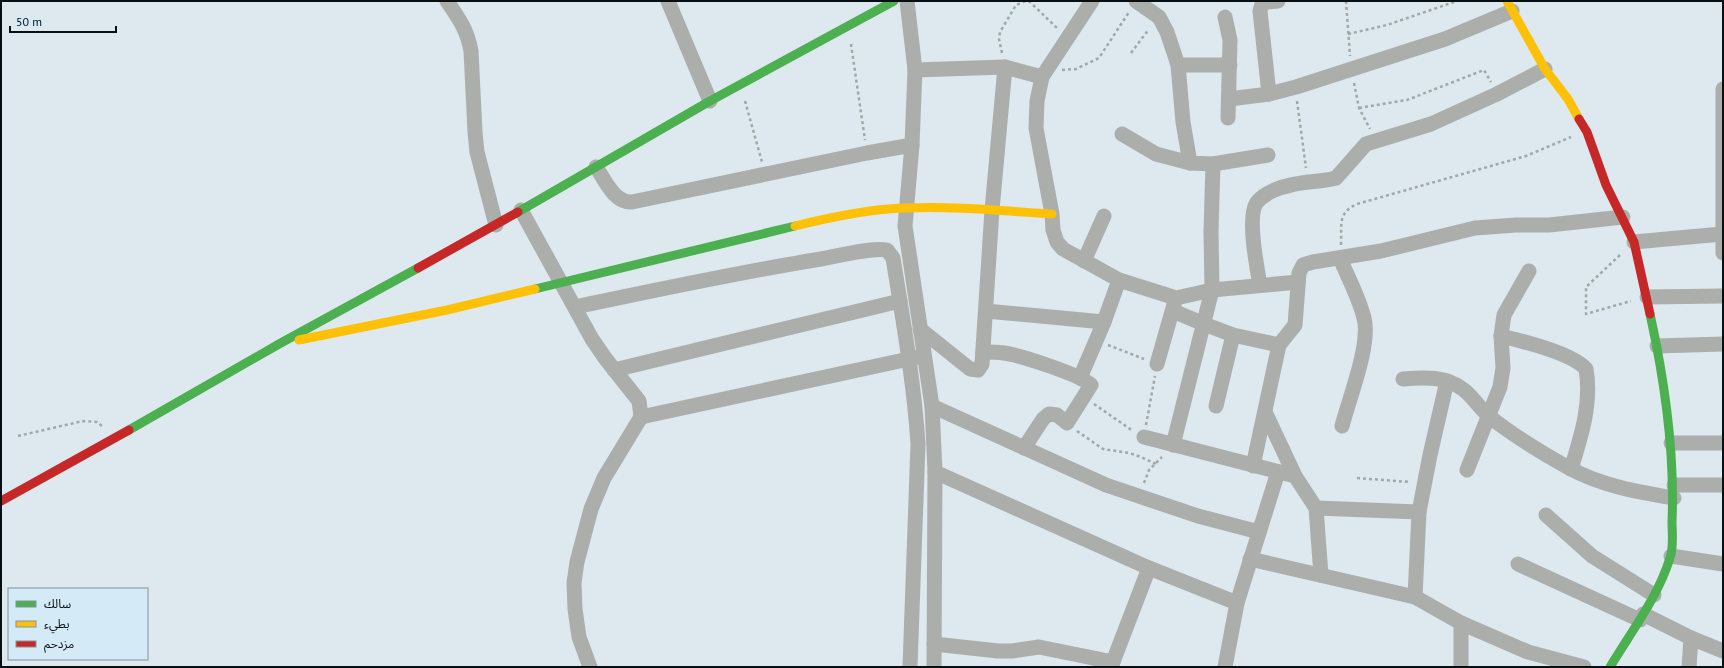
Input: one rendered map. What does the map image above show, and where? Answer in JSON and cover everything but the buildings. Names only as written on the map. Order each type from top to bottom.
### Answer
[{"type":"street","points":[[447,1],[465,28],[468,37],[471,51],[477,152],[496,225]]},
{"type":"street","points":[[668,1],[710,101]]},
{"type":"street","points":[[1,501],[61,469],[279,344],[496,225],[710,101],[894,1]]},
{"type":"street","points":[[907,1],[915,70],[912,145],[906,208],[907,245],[932,406],[935,472],[934,667]]},
{"type":"street","points":[[1092,1],[1042,77],[1037,101],[1036,128],[1052,214],[1053,230],[1057,242],[1064,248],[1119,280],[1175,304],[1204,324],[1233,335],[1279,344]]},
{"type":"street","points":[[1136,1],[1159,17],[1167,32],[1178,65],[1183,122],[1190,163]]},
{"type":"street","points":[[1269,94],[1260,11],[1262,4],[1278,1]]},
{"type":"street","points":[[1229,99],[1269,94],[1296,87],[1351,68],[1445,39],[1510,6],[1545,69],[1568,99],[1587,132],[1606,185],[1634,242],[1657,346],[1671,443],[1674,492],[1671,556],[1654,595],[1610,667]]},
{"type":"street","points":[[1225,17],[1230,40],[1228,118]]},
{"type":"street","points":[[1178,65],[1230,65]]},
{"type":"street","points":[[915,70],[1005,67],[1042,77]]},
{"type":"street","points":[[920,329],[970,369],[978,370],[980,368],[983,352],[992,210],[1005,67]]},
{"type":"street","points":[[1260,285],[1252,231],[1254,207],[1258,201],[1279,189],[1308,181],[1336,178],[1366,144],[1431,124],[1497,94],[1545,69]]},
{"type":"street","points":[[1723,89],[1723,253]]},
{"type":"street","points":[[1122,134],[1156,154],[1190,163],[1213,164],[1268,155]]},
{"type":"street","points":[[596,167],[616,197],[626,202],[867,152],[912,145]]},
{"type":"street","points":[[1173,444],[1212,290],[1211,232],[1213,164]]},
{"type":"street","points":[[279,344],[447,310],[820,220],[876,210],[906,208],[992,210],[1052,214]]},
{"type":"street","points":[[522,210],[592,339],[639,401],[641,417],[604,478],[591,509],[574,582],[575,609],[579,636],[590,667]]},
{"type":"street","points":[[1084,260],[1104,216]]},
{"type":"street","points":[[1253,466],[1279,344],[1295,325],[1299,273],[1303,265],[1381,251],[1475,228],[1516,225],[1550,225],[1623,217]]},
{"type":"street","points":[[1634,242],[1722,234]]},
{"type":"street","points":[[575,307],[798,262],[883,249],[888,250],[893,258],[909,359],[918,444],[910,667]]},
{"type":"street","points":[[1340,258],[1358,302],[1365,326],[1364,348],[1342,426]]},
{"type":"street","points":[[1467,470],[1499,393],[1502,379],[1501,336],[1504,315],[1528,271]]},
{"type":"street","points":[[1080,378],[1104,322],[1119,280]]},
{"type":"street","points":[[1175,304],[1212,290],[1298,282]]},
{"type":"street","points":[[1647,297],[1723,296]]},
{"type":"street","points":[[614,370],[900,301]]},
{"type":"street","points":[[1157,364],[1175,304]]},
{"type":"street","points":[[986,311],[1104,322]]},
{"type":"street","points":[[1216,406],[1233,335]]},
{"type":"street","points":[[1501,336],[1540,346],[1576,361],[1586,369],[1586,412],[1584,426],[1571,469]]},
{"type":"street","points":[[1657,346],[1723,344]]},
{"type":"street","points":[[983,352],[1004,352],[1025,358],[1080,378],[1091,385],[1067,423],[1057,415],[1049,414],[1043,419],[1024,448]]},
{"type":"street","points":[[641,417],[925,356]]},
{"type":"street","points":[[1403,379],[1426,377],[1447,381],[1464,390],[1489,416],[1534,447],[1571,469],[1622,489],[1674,492],[1723,485]]},
{"type":"street","points":[[1415,597],[1419,512],[1447,381]]},
{"type":"street","points":[[932,406],[1106,485],[1198,516],[1259,532]]},
{"type":"street","points":[[1265,412],[1296,476],[1316,508],[1321,575]]},
{"type":"street","points":[[1144,437],[1296,476]]},
{"type":"street","points":[[1671,443],[1723,443]]},
{"type":"street","points":[[935,472],[1149,568],[1237,603]]},
{"type":"street","points":[[1225,667],[1237,603],[1278,472]]},
{"type":"street","points":[[1316,508],[1419,512]]},
{"type":"street","points":[[1546,515],[1592,556],[1654,595]]},
{"type":"street","points":[[1671,556],[1723,564]]},
{"type":"street","points":[[1250,559],[1415,597],[1461,623],[1528,652],[1584,667]]},
{"type":"street","points":[[1518,564],[1723,651]]},
{"type":"street","points":[[934,644],[998,651],[1012,651],[1039,647],[1112,664],[1149,568]]},
{"type":"street","points":[[1461,623],[1461,667]]},
{"type":"street","points":[[1689,667],[1691,638]]},
{"type":"path","points":[[1042,77],[1061,70],[1076,70],[1099,58],[1136,1]]},
{"type":"path","points":[[1346,1],[1351,68],[1359,108],[1376,140]]},
{"type":"path","points":[[1348,34],[1387,25],[1456,1]]},
{"type":"path","points":[[1005,67],[999,39],[1000,32],[1016,5],[1022,2],[1030,2],[1067,37]]},
{"type":"path","points":[[1131,52],[1159,17]]},
{"type":"path","points":[[849,26],[867,152]]},
{"type":"path","points":[[1359,108],[1407,100],[1484,70],[1497,94]]},
{"type":"path","points":[[741,85],[765,174]]},
{"type":"path","points":[[1296,87],[1302,148],[1308,181]]},
{"type":"path","points":[[1340,258],[1342,215],[1348,208],[1357,204],[1526,156],[1587,132]]},
{"type":"path","points":[[1634,242],[1586,287],[1586,314],[1647,297]]},
{"type":"path","points":[[1084,397],[1130,430],[1144,437],[1157,364],[1096,340]]},
{"type":"path","points":[[18,436],[91,420],[97,422],[102,427],[110,441]]},
{"type":"path","points":[[1067,423],[1103,450],[1129,453],[1156,464]]},
{"type":"path","points":[[1138,497],[1149,470],[1173,444]]},
{"type":"path","points":[[1357,478],[1424,483]]},
{"type":"traffic: fast","points":[[518,212],[710,101],[894,1]]},
{"type":"traffic: fast","points":[[535,289],[795,226]]},
{"type":"traffic: fast","points":[[129,430],[279,344],[418,268]]},
{"type":"traffic: fast","points":[[1610,667],[1659,587],[1672,549],[1673,496],[1668,417],[1650,314]]},
{"type":"traffic: slow","points":[[1507,1],[1545,69],[1568,99],[1579,119]]},
{"type":"traffic: slow","points":[[795,226],[850,214],[906,208],[961,208],[1052,214]]},
{"type":"traffic: slow","points":[[299,340],[447,310],[535,289]]},
{"type":"traffic: jam","points":[[1579,119],[1587,132],[1606,185],[1634,242],[1650,314]]},
{"type":"traffic: jam","points":[[418,268],[518,212]]},
{"type":"traffic: jam","points":[[1,501],[129,430]]}]
